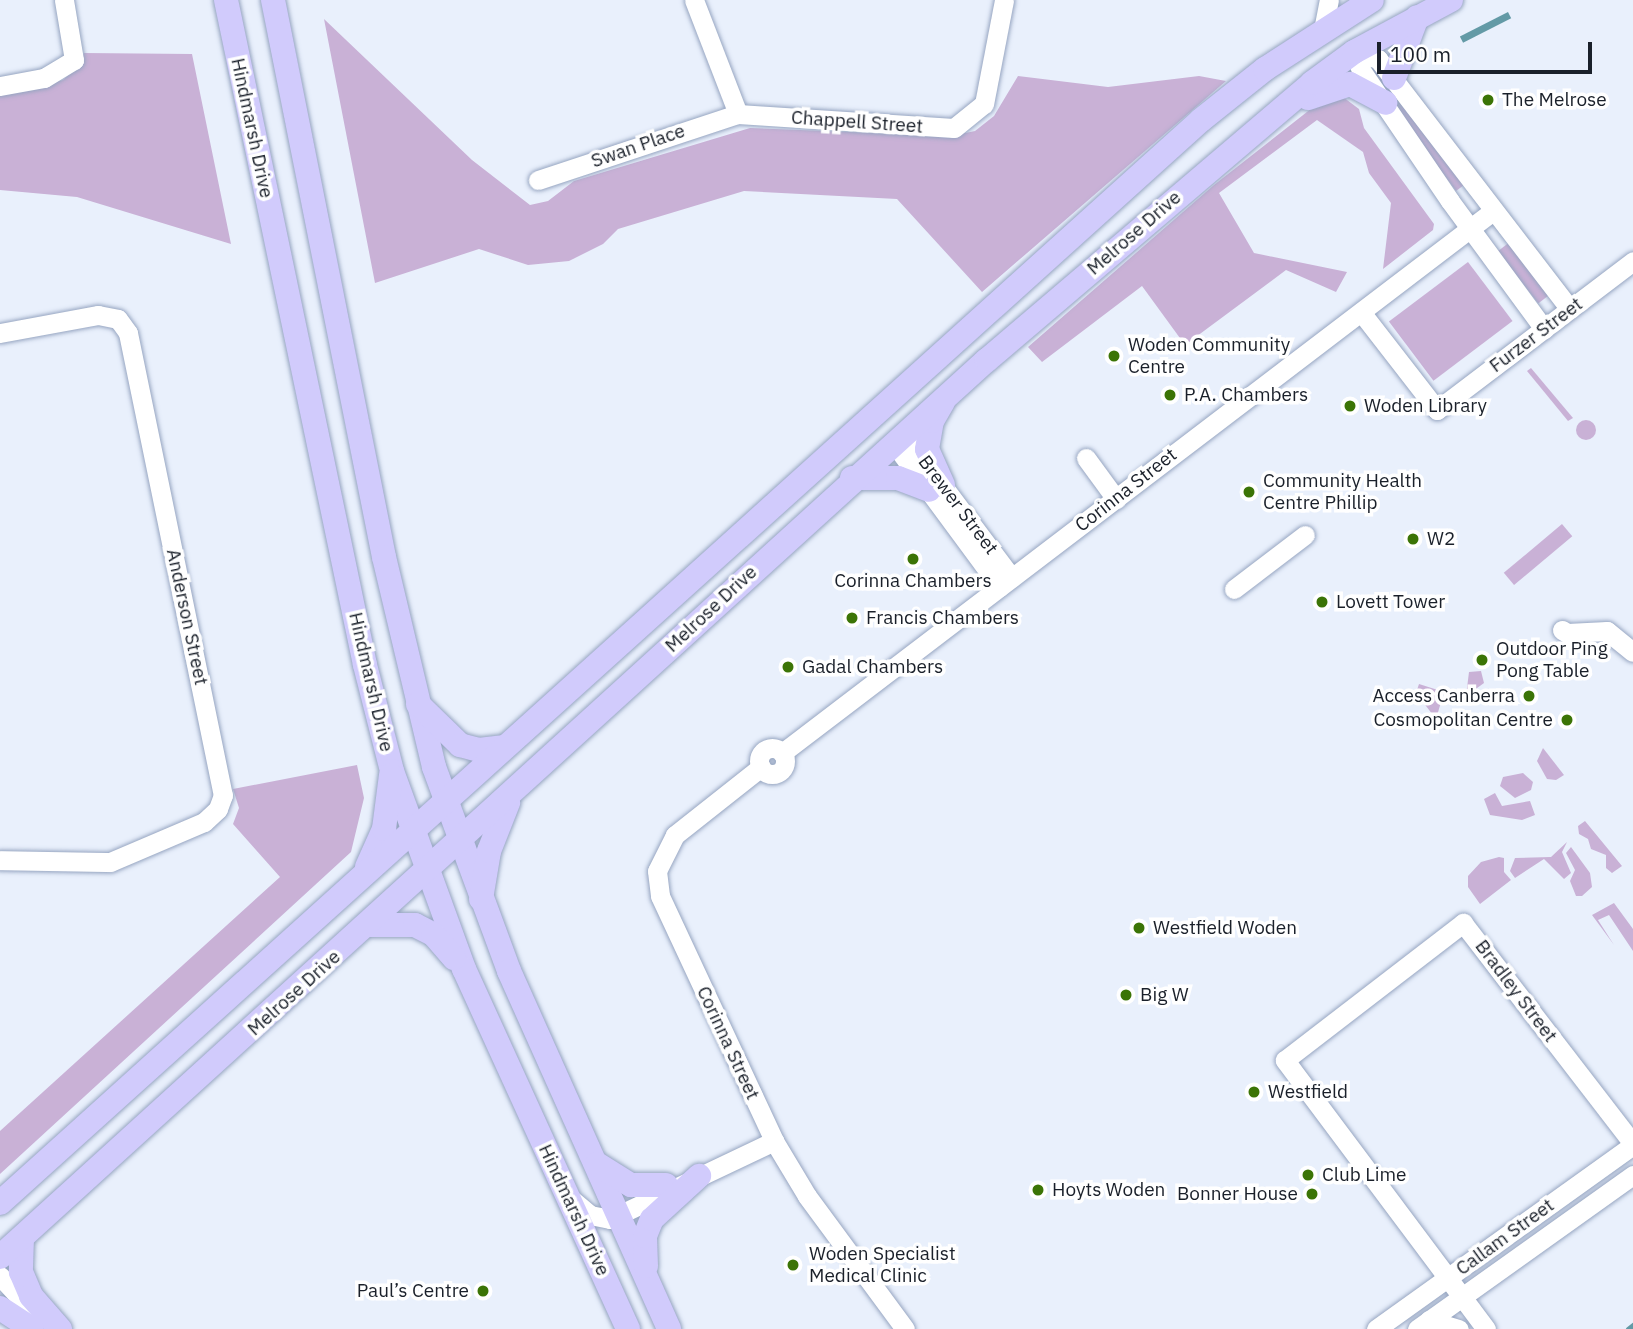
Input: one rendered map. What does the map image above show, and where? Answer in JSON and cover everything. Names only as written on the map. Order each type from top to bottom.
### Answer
[{"type":"main road","name":"Hindmarsh Drive","points":[[226,0],[365,665],[392,771],[464,969],[628,1329]]},
{"type":"main road","name":"Hindmarsh Drive","points":[[273,0],[417,704],[446,801],[481,901],[596,1164],[611,1213],[647,1278],[669,1329]]},
{"type":"main road","name":"Melrose Drive","points":[[0,1203],[1229,96],[1323,30],[1375,0]]},
{"type":"main road","points":[[1295,49],[1311,54],[1330,47],[1354,52],[1355,37],[1375,0]]},
{"type":"main road","name":"Melrose Drive","points":[[0,1257],[370,925],[799,527],[946,395],[1269,117],[1354,52],[1451,0]]},
{"type":"main road","points":[[1394,78],[1417,17]]},
{"type":"main road","points":[[1269,117],[1328,87],[1350,84],[1385,103]]},
{"type":"main road","points":[[792,491],[812,498],[845,485],[898,478],[936,488],[928,449],[932,421],[946,395]]},
{"type":"main road","points":[[878,413],[898,437]]},
{"type":"main road","points":[[792,491],[799,527]]},
{"type":"main road","points":[[417,704],[460,745],[479,750],[505,747]]},
{"type":"main road","points":[[362,878],[384,829],[392,771]]},
{"type":"main road","points":[[481,901],[489,851],[511,796]]},
{"type":"main road","points":[[370,925],[415,925],[433,934],[464,969]]},
{"type":"main road","points":[[596,1164],[631,1185],[666,1185]]},
{"type":"main road","points":[[647,1278],[645,1236],[652,1219],[699,1176]]},
{"type":"main road","points":[[22,1238],[21,1272],[31,1296],[60,1329]]},
{"type":"main road","points":[[0,1308],[32,1329]]},
{"type":"street","points":[[0,86],[44,78],[74,60],[64,0]]},
{"type":"street","points":[[694,0],[738,114]]},
{"type":"street","name":"Chappell Street","points":[[738,114],[954,128],[984,104],[1004,0]]},
{"type":"street","points":[[1323,30],[1329,0]]},
{"type":"street","points":[[1354,52],[1378,59],[1394,78],[1570,309]]},
{"type":"street","points":[[1354,52],[1361,70],[1544,329]]},
{"type":"street","name":"Swan Place","points":[[538,180],[738,114]]},
{"type":"street","name":"Corinna Street","points":[[905,1329],[807,1196],[774,1141],[684,951],[657,879],[660,860],[675,835],[761,767],[767,773],[779,772],[785,761],[782,753],[1493,211]]},
{"type":"street","name":"Furzer Street","points":[[1361,312],[1437,410],[1633,261]]},
{"type":"street","name":"Anderson Street","points":[[0,333],[98,315],[118,319],[128,332],[223,795],[218,809],[204,822],[110,862],[0,860]]},
{"type":"street","name":"Brewer Street","points":[[898,437],[1006,582]]},
{"type":"street","points":[[1086,458],[1116,499]]},
{"type":"street","points":[[1234,589],[1305,535]]},
{"type":"street","points":[[1562,630],[1607,631],[1633,652]]},
{"type":"street","name":"Bradley Street","points":[[1448,1278],[1286,1060],[1463,923],[1633,1145]]},
{"type":"street","points":[[568,1197],[611,1213],[774,1141]]},
{"type":"street","name":"Callam Street","points":[[1376,1329],[1633,1145]]},
{"type":"street","name":"Callam Street","points":[[1423,1325],[1633,1175]]},
{"type":"street","points":[[590,1244],[611,1213],[666,1185],[699,1176]]},
{"type":"street","points":[[0,1219],[20,1185]]},
{"type":"street","points":[[0,1276],[49,1329]]},
{"type":"street","points":[[1448,1278],[1486,1329]]},
{"type":"street","points":[[0,1290],[32,1329]]},
{"type":"street","points":[[1423,1325],[1459,1329]]},
{"type":"shaded area","points":[[324,19],[472,160],[530,205],[548,201],[574,181],[750,128],[951,136],[975,131],[994,116],[1018,76],[1108,87],[1199,76],[1226,81],[982,292],[897,199],[744,191],[618,229],[603,244],[569,261],[528,265],[479,249],[375,283]]},
{"type":"shaded area","points":[[84,53],[192,54],[231,244],[77,197],[0,190],[0,96],[63,80],[79,65]]},
{"type":"shaded area","points":[[1376,65],[1464,185],[1456,191],[1366,71]]},
{"type":"shaded area","points":[[1339,94],[1359,109],[1364,128],[1434,224],[1433,230],[1383,269],[1391,203],[1369,173],[1363,152],[1317,120],[1219,193],[1254,253],[1347,272],[1336,292],[1286,270],[1185,345],[1142,286],[1042,362],[1028,347],[1214,185],[1326,97]]},
{"type":"shaded area","points":[[1511,241],[1552,293],[1538,303],[1498,251]]},
{"type":"shaded area","points":[[1468,262],[1513,321],[1433,381],[1389,322]]},
{"type":"shaded area","points":[[1531,368],[1573,418],[1568,421],[1527,371]]},
{"type":"shaded area","points":[[1586,420],[1593,423],[1596,430],[1593,437],[1586,440],[1579,437],[1576,430],[1579,423]]},
{"type":"shaded area","points":[[1562,524],[1572,536],[1514,585],[1504,573]]},
{"type":"shaded area","points":[[1481,671],[1484,683],[1466,696],[1469,672]]},
{"type":"shaded area","points":[[1419,684],[1444,692],[1436,719],[1416,693]]},
{"type":"shaded area","points":[[1543,748],[1564,775],[1556,780],[1547,779],[1537,761]]},
{"type":"shaded area","points":[[357,765],[364,798],[351,852],[0,1174],[0,1131],[280,877],[233,824],[239,808],[233,789]]},
{"type":"shaded area","points":[[1523,773],[1533,782],[1531,790],[1515,798],[1500,786],[1503,777]]},
{"type":"shaded area","points":[[1495,793],[1502,806],[1530,801],[1535,815],[1522,820],[1490,815],[1484,799]]},
{"type":"shaded area","points":[[1585,821],[1622,866],[1612,873],[1606,868],[1606,855],[1591,849],[1588,839],[1579,834],[1578,826]]},
{"type":"shaded area","points":[[1567,842],[1562,852],[1571,873],[1564,879],[1544,859],[1515,878],[1510,871],[1515,858],[1551,857]]},
{"type":"shaded area","points":[[1571,847],[1590,873],[1592,887],[1582,896],[1576,896],[1570,881],[1575,870],[1566,853]]},
{"type":"shaded area","points":[[1504,858],[1504,872],[1511,880],[1480,904],[1468,887],[1468,876],[1481,862]]},
{"type":"shaded area","points":[[1614,903],[1633,929],[1633,951],[1609,915],[1598,920],[1614,945],[1592,915]]},
{"type":"water","points":[[1508,12],[1511,18],[1463,43],[1460,37]]},
{"type":"waterway","points":[[1628,1329],[1633,1325]]},
{"type":"place","name":"The Melrose","points":[[1488,100]]},
{"type":"place","name":"Woden Community Centre","points":[[1114,356]]},
{"type":"place","name":"P.A. Chambers","points":[[1170,395]]},
{"type":"place","name":"Woden Library","points":[[1350,406]]},
{"type":"place","name":"Community Health Centre Phillip","points":[[1249,492]]},
{"type":"place","name":"W2","points":[[1413,539]]},
{"type":"place","name":"Corinna Chambers","points":[[913,559]]},
{"type":"place","name":"Lovett Tower","points":[[1322,602]]},
{"type":"place","name":"Francis Chambers","points":[[852,618]]},
{"type":"place","name":"Outdoor Ping Pong Table","points":[[1482,660]]},
{"type":"place","name":"Gadal Chambers","points":[[788,667]]},
{"type":"place","name":"Access Canberra","points":[[1529,696]]},
{"type":"place","name":"Cosmopolitan Centre","points":[[1567,720]]},
{"type":"place","name":"Westfield Woden","points":[[1139,928]]},
{"type":"place","name":"Big W","points":[[1126,995]]},
{"type":"place","name":"Westfield","points":[[1254,1092]]},
{"type":"place","name":"Club Lime","points":[[1308,1175]]},
{"type":"place","name":"Hoyts Woden","points":[[1038,1190]]},
{"type":"place","name":"Bonner House","points":[[1312,1194]]},
{"type":"place","name":"Woden Specialist Medical Clinic","points":[[793,1265]]},
{"type":"place","name":"Paul’s Centre","points":[[483,1291]]}]
